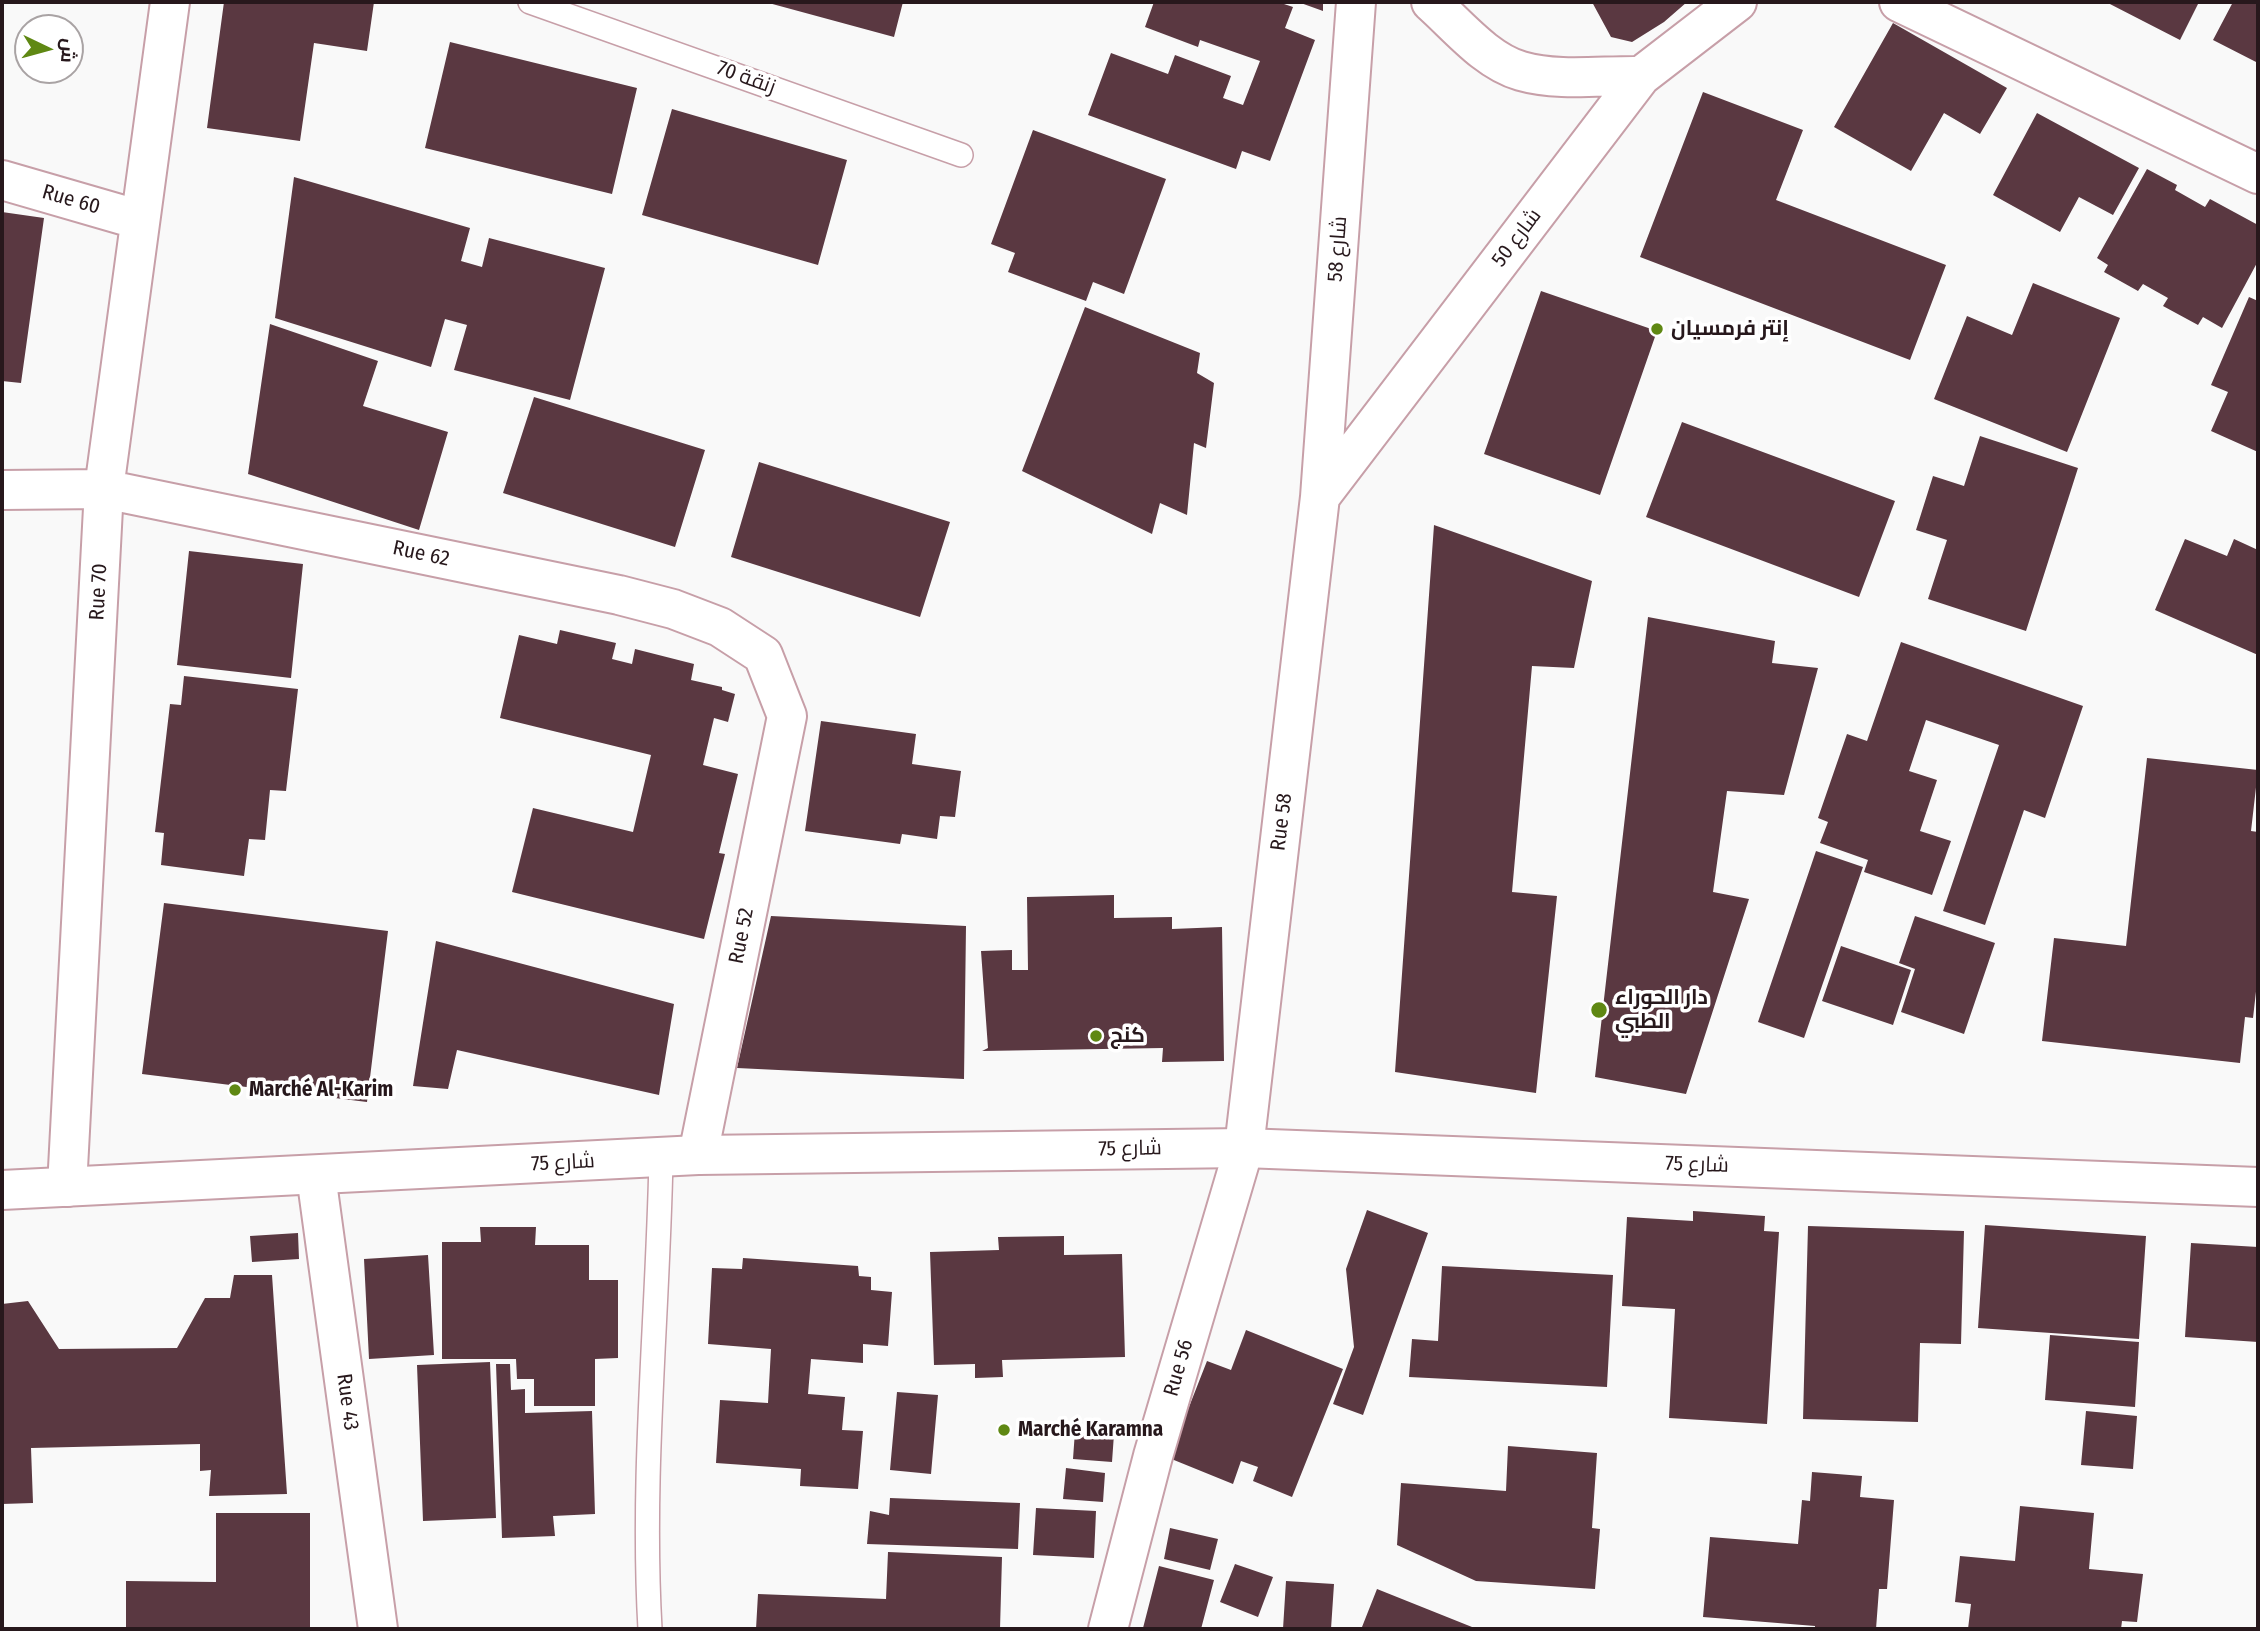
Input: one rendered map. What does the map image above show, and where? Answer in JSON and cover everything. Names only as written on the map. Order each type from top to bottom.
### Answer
[{"type":"street","name":"Rue 70","points":[[67,1187],[104,489],[170,2]]},
{"type":"street","name":"شارع 58","points":[[1320,497],[1356,2]]},
{"type":"street","points":[[1431,2],[1473,41],[1520,71],[1552,76],[1641,76]]},
{"type":"street","name":"شارع 50","points":[[1320,497],[1641,76],[1737,2]]},
{"type":"street","points":[[1899,2],[2258,174]]},
{"type":"street","name":"Rue 60","points":[[2,180],[140,220]]},
{"type":"street","name":"Rue 62","points":[[2,490],[104,489],[619,594],[673,609],[720,627],[763,655],[787,716]]},
{"type":"street","name":"Rue 58","points":[[1244,1148],[1320,497]]},
{"type":"street","name":"Rue 52","points":[[698,1155],[787,716]]},
{"type":"street","name":"شارع 75","points":[[2,1190],[698,1155],[1244,1148],[2258,1187]]},
{"type":"street","name":"Rue 56","points":[[1108,1629],[1153,1456],[1244,1148]]},
{"type":"street","name":"Rue 43","points":[[317,1175],[378,1629]]},
{"type":"lane","name":"زنقة 70","points":[[530,2],[961,155]]},
{"type":"lane","points":[[650,1629],[645,1546],[658,1287],[661,1158]]},
{"type":"building","points":[[224,2],[374,2],[367,51],[314,43],[300,141],[207,128]]},
{"type":"building","points":[[765,2],[903,2],[894,37]]},
{"type":"building","points":[[1154,2],[1278,2],[1293,7],[1285,28],[1315,40],[1270,161],[1242,151],[1236,169],[1088,115],[1111,53],[1168,74],[1175,55],[1231,76],[1223,98],[1243,105],[1260,61],[1200,40],[1198,47],[1145,27]]},
{"type":"building","points":[[1298,2],[1323,2],[1323,11]]},
{"type":"building","points":[[1592,2],[1687,2],[1664,22],[1632,42],[1611,37]]},
{"type":"building","points":[[2106,2],[2199,2],[2180,40]]},
{"type":"building","points":[[2233,2],[2258,2],[2258,63],[2213,40]]},
{"type":"building","points":[[1893,23],[2007,88],[1980,134],[1944,113],[1911,171],[1834,127]]},
{"type":"building","points":[[450,42],[637,88],[612,194],[425,148]]},
{"type":"building","points":[[1703,92],[1803,130],[1776,200],[1946,265],[1910,360],[1640,257]]},
{"type":"building","points":[[672,109],[847,160],[818,265],[642,215]]},
{"type":"building","points":[[2037,113],[2139,168],[2113,215],[2079,197],[2060,232],[1993,195]]},
{"type":"building","points":[[1033,130],[1166,179],[1124,294],[1093,282],[1086,301],[1008,272],[1015,253],[991,244]]},
{"type":"building","points":[[2147,169],[2177,185],[2175,190],[2205,207],[2210,199],[2258,225],[2258,261],[2222,328],[2203,317],[2198,325],[2163,306],[2168,298],[2143,284],[2138,291],[2104,272],[2108,265],[2097,258]]},
{"type":"building","points":[[294,177],[470,228],[461,261],[482,267],[489,238],[605,268],[570,400],[454,370],[467,325],[445,319],[431,367],[275,318]]},
{"type":"building","points":[[2,212],[44,218],[21,383],[2,381]]},
{"type":"building","points":[[2033,283],[2120,318],[2067,452],[1934,399],[1967,316],[2012,335]]},
{"type":"building","points":[[1541,291],[1657,331],[1600,495],[1484,454]]},
{"type":"building","points":[[2249,297],[2258,301],[2258,452],[2211,431],[2228,392],[2211,385]]},
{"type":"building","points":[[1085,307],[1200,353],[1197,373],[1214,383],[1206,448],[1194,443],[1187,515],[1160,503],[1152,534],[1022,471]]},
{"type":"building","points":[[270,324],[378,361],[363,406],[448,432],[419,530],[248,474]]},
{"type":"building","points":[[534,397],[705,450],[675,547],[503,493]]},
{"type":"building","points":[[1682,422],[1895,501],[1859,597],[1646,517]]},
{"type":"building","points":[[1980,436],[2078,468],[2026,631],[1928,599],[1947,540],[1916,530],[1933,476],[1964,486]]},
{"type":"building","points":[[759,462],[950,522],[920,617],[731,557]]},
{"type":"building","points":[[1434,525],[1592,581],[1574,668],[1532,666],[1512,892],[1557,896],[1536,1093],[1395,1072]]},
{"type":"building","points":[[2185,539],[2227,556],[2234,539],[2258,550],[2258,655],[2155,610]]},
{"type":"building","points":[[189,551],[303,564],[291,678],[177,665]]},
{"type":"building","points":[[1648,617],[1775,641],[1772,663],[1818,668],[1784,795],[1727,791],[1713,892],[1749,899],[1686,1094],[1595,1077]]},
{"type":"building","points":[[560,630],[616,643],[612,659],[632,664],[635,649],[694,664],[691,680],[722,687],[722,690],[735,694],[728,722],[714,718],[703,765],[738,774],[719,853],[725,854],[704,939],[512,892],[533,808],[633,832],[651,755],[500,718],[519,635],[557,644]]},
{"type":"building","points":[[1901,642],[2083,706],[2045,818],[2024,810],[1985,925],[1943,911],[1999,745],[1926,720],[1909,771],[1937,780],[1920,831],[1951,841],[1932,895],[1864,872],[1868,860],[1820,843],[1828,822],[1818,818],[1847,734],[1867,741]]},
{"type":"building","points":[[184,676],[298,689],[286,791],[270,790],[265,840],[249,839],[244,876],[161,865],[164,833],[155,832],[170,704],[181,705]]},
{"type":"building","points":[[821,721],[916,734],[912,764],[961,771],[955,817],[940,816],[937,839],[902,834],[900,844],[805,831]]},
{"type":"building","points":[[2147,758],[2258,770],[2251,831],[2258,832],[2258,974],[2253,1018],[2245,1017],[2240,1063],[2042,1041],[2054,938],[2126,946]]},
{"type":"building","points":[[1816,851],[1863,867],[1804,1038],[1758,1022]]},
{"type":"building","points":[[1114,895],[1114,918],[1172,917],[1172,929],[1222,927],[1224,1061],[1162,1062],[1163,1048],[982,1051],[988,1048],[981,951],[1012,950],[1012,970],[1028,970],[1027,897]]},
{"type":"building","points":[[164,903],[388,931],[367,1102],[142,1074]]},
{"type":"building","points":[[771,916],[966,926],[964,1079],[737,1068]]},
{"type":"building","points":[[1915,916],[1995,943],[1964,1034],[1901,1012],[1915,969],[1899,963]]},
{"type":"building","points":[[436,941],[674,1004],[659,1095],[457,1050],[448,1089],[413,1086]]},
{"type":"building","points":[[1841,946],[1911,970],[1893,1025],[1822,1001]]},
{"type":"building","points":[[1367,1210],[1428,1233],[1363,1415],[1333,1404],[1354,1347],[1346,1269]]},
{"type":"building","points":[[1693,1211],[1765,1216],[1764,1231],[1779,1232],[1767,1424],[1669,1418],[1675,1309],[1622,1306],[1627,1217],[1693,1221]]},
{"type":"building","points":[[1985,1225],[2146,1236],[2139,1339],[1978,1328]]},
{"type":"building","points":[[1808,1226],[1964,1231],[1961,1344],[1920,1343],[1918,1422],[1803,1419]]},
{"type":"building","points":[[480,1227],[536,1227],[535,1245],[589,1245],[589,1280],[618,1280],[618,1358],[595,1359],[595,1406],[534,1406],[534,1379],[517,1379],[516,1359],[442,1359],[442,1242],[481,1242]]},
{"type":"building","points":[[298,1233],[299,1259],[252,1262],[250,1236]]},
{"type":"building","points":[[1064,1236],[1064,1255],[1122,1254],[1125,1357],[1002,1360],[1003,1377],[975,1378],[975,1364],[934,1365],[930,1252],[999,1250],[998,1237]]},
{"type":"building","points":[[2191,1243],[2258,1247],[2258,1342],[2185,1337]]},
{"type":"building","points":[[428,1255],[434,1355],[369,1359],[364,1259]]},
{"type":"building","points":[[743,1258],[858,1266],[859,1276],[871,1277],[871,1290],[892,1292],[888,1346],[863,1344],[863,1363],[811,1359],[808,1394],[845,1397],[842,1430],[863,1431],[858,1489],[800,1486],[801,1469],[716,1463],[720,1400],[768,1403],[771,1349],[708,1344],[712,1268],[742,1269]]},
{"type":"building","points":[[1442,1266],[1613,1275],[1607,1387],[1409,1377],[1412,1339],[1438,1341]]},
{"type":"building","points":[[234,1275],[272,1275],[287,1494],[209,1496],[211,1470],[200,1471],[200,1444],[31,1448],[33,1503],[2,1504],[2,1304],[28,1301],[59,1349],[177,1348],[205,1298],[230,1298]]},
{"type":"building","points":[[1246,1330],[1343,1369],[1292,1497],[1253,1481],[1258,1467],[1241,1461],[1233,1484],[1169,1458],[1207,1361],[1231,1370]]},
{"type":"building","points":[[2050,1335],[2139,1342],[2135,1407],[2045,1400]]},
{"type":"building","points":[[490,1362],[496,1518],[423,1521],[417,1365]]},
{"type":"building","points":[[496,1364],[510,1364],[511,1390],[525,1389],[525,1413],[592,1411],[595,1514],[553,1516],[555,1536],[502,1538]]},
{"type":"building","points":[[897,1392],[938,1395],[931,1474],[890,1470]]},
{"type":"building","points":[[2086,1411],[2137,1416],[2133,1469],[2081,1465]]},
{"type":"building","points":[[1075,1431],[1114,1434],[1112,1462],[1073,1459]]},
{"type":"building","points":[[1508,1446],[1597,1453],[1592,1528],[1600,1529],[1595,1589],[1476,1581],[1397,1545],[1401,1483],[1506,1491]]},
{"type":"building","points":[[1066,1468],[1105,1473],[1103,1502],[1063,1499]]},
{"type":"building","points":[[1812,1472],[1862,1476],[1860,1497],[1894,1500],[1887,1589],[1879,1589],[1876,1629],[1815,1629],[1815,1626],[1703,1617],[1710,1537],[1798,1544],[1802,1500],[1810,1501]]},
{"type":"building","points":[[890,1498],[1020,1503],[1018,1549],[867,1544],[870,1511],[889,1515]]},
{"type":"building","points":[[2020,1506],[2094,1513],[2089,1569],[2143,1574],[2137,1622],[2122,1621],[2121,1629],[1968,1629],[1971,1604],[1955,1602],[1960,1556],[2015,1561]]},
{"type":"building","points":[[1036,1508],[1096,1511],[1094,1558],[1033,1555]]},
{"type":"building","points":[[216,1513],[310,1513],[310,1629],[126,1629],[126,1581],[216,1582]]},
{"type":"building","points":[[1170,1528],[1218,1539],[1210,1570],[1164,1559]]},
{"type":"building","points":[[888,1552],[1002,1557],[1000,1629],[756,1629],[758,1594],[886,1599]]},
{"type":"building","points":[[1235,1564],[1273,1577],[1258,1617],[1220,1602]]},
{"type":"building","points":[[1159,1566],[1214,1580],[1201,1629],[1143,1628]]},
{"type":"building","points":[[1286,1581],[1334,1584],[1331,1629],[1283,1629]]},
{"type":"building","points":[[1377,1589],[1477,1629],[1362,1627]]},
{"type":"place","name":"إنتر فرمسيان","points":[[1657,329]]},
{"type":"place","name":"دار الحوراء الطبي","points":[[1599,1010]]},
{"type":"place","name":"كنج","points":[[1096,1036]]},
{"type":"place","name":"Marché Al-Karim","points":[[235,1090]]},
{"type":"place","name":"Marché Karamna","points":[[1004,1430]]}]
